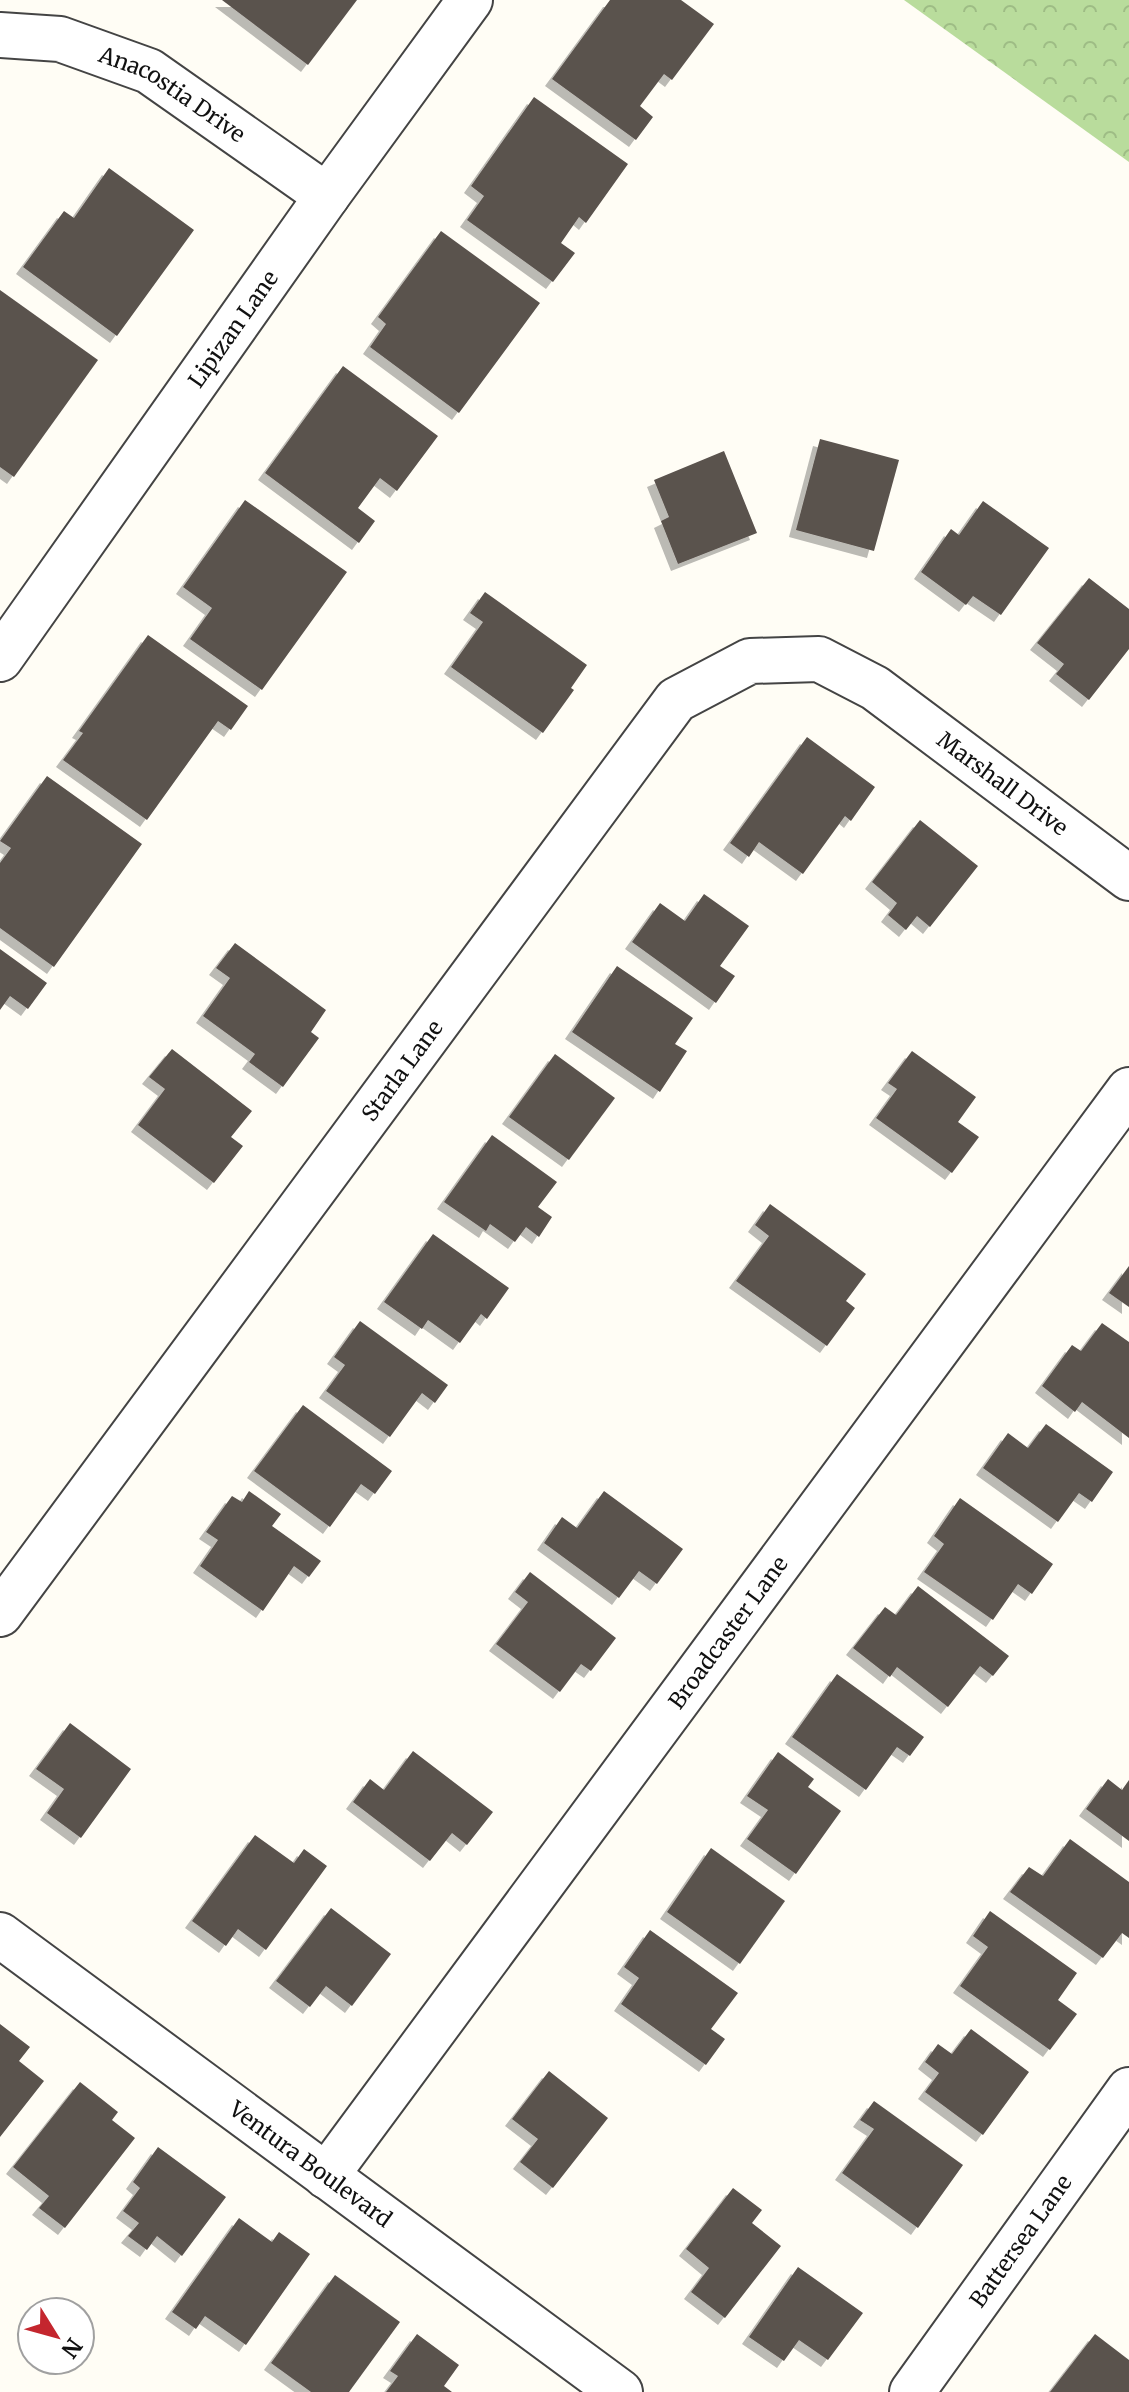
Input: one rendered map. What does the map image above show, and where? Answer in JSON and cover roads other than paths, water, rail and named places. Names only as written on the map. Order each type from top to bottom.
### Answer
[{"type":"street","name":"Lipizan Lane","points":[[0,659],[327,196],[470,0]]},
{"type":"street","name":"Anacostia Drive","points":[[0,35],[60,39],[149,71],[327,196]]},
{"type":"street","name":"Starla Lane","points":[[0,1614],[676,700],[750,661],[819,659],[875,688]]},
{"type":"street","name":"Marshall Drive","points":[[875,688],[1129,878]]},
{"type":"street","name":"Broadcaster Lane","points":[[326,2176],[1129,1090]]},
{"type":"street","name":"Ventura Boulevard","points":[[1,1935],[620,2392]]},
{"type":"street","name":"Battersea Lane","points":[[912,2392],[1126,2099]]}]
